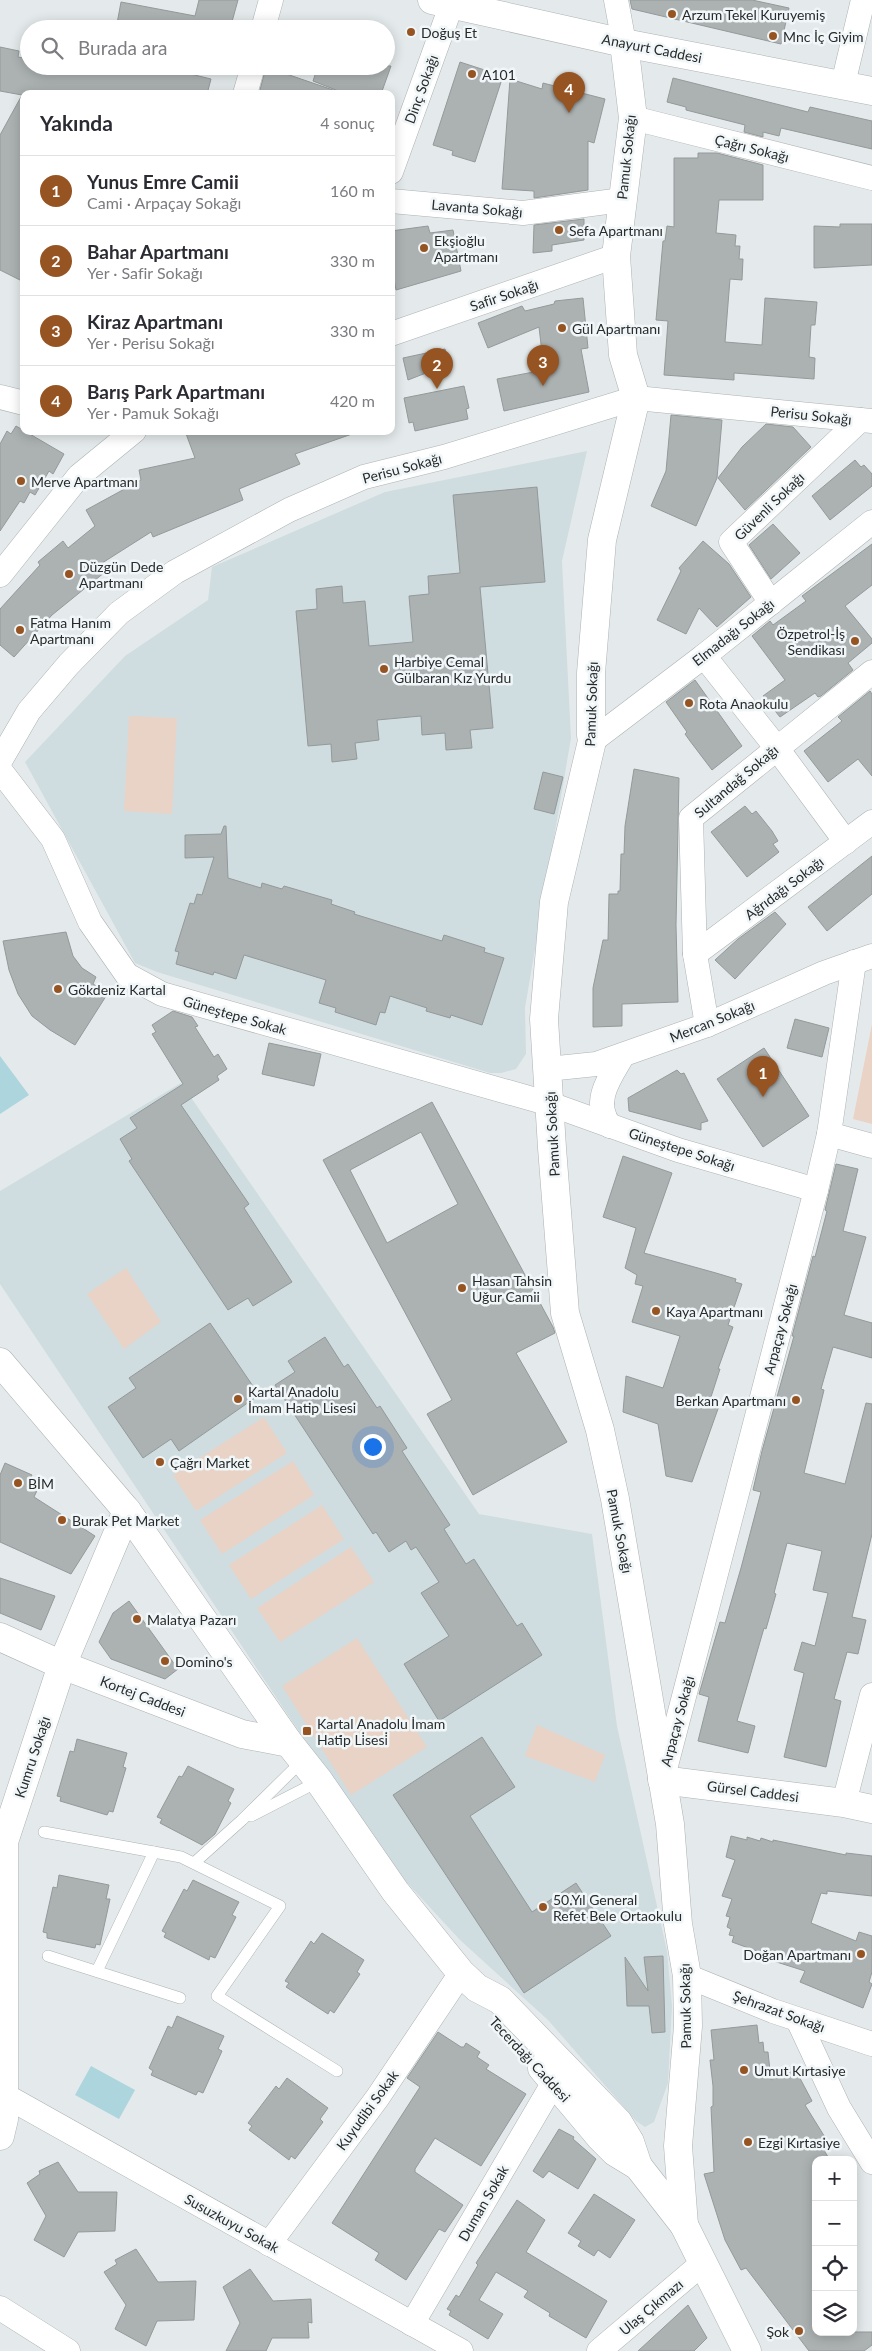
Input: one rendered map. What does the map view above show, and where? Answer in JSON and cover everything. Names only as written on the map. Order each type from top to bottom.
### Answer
[{"type":"street","points":[[265,20],[271,0]]},
{"type":"street","points":[[616,0],[624,43]]},
{"type":"street","points":[[843,84],[862,0]]},
{"type":"street","name":"Anayurt Caddesi","points":[[441,3],[624,43],[872,91]]},
{"type":"street","name":"Dinç Sokağı","points":[[395,158],[441,3]]},
{"type":"street","name":"Pamuk Sokağı","points":[[624,43],[633,118],[616,256],[623,355],[636,398],[602,540],[591,672],[590,735],[592,741],[554,902],[544,1019],[565,1314],[600,1430],[613,1490],[625,1550],[670,1824],[678,1924],[687,1976],[688,2026],[678,2146],[684,2225]]},
{"type":"street","points":[[246,90],[250,75]]},
{"type":"street","name":"Çağrı Sokağı","points":[[633,118],[872,178]]},
{"type":"street","name":"Lavanta Sokağı","points":[[395,200],[523,213],[622,200]]},
{"type":"street","name":"Safir Sokağı","points":[[395,333],[616,256]]},
{"type":"street","points":[[0,398],[20,402]]},
{"type":"street","name":"Perisu Sokağı","points":[[0,761],[29,711],[69,664],[119,613],[175,572],[289,510],[364,477],[444,457],[636,398],[866,420]]},
{"type":"street","name":"Güvenli Sokağı","points":[[770,603],[731,542],[866,420]]},
{"type":"street","points":[[0,575],[79,476],[125,435]]},
{"type":"street","name":"Elmadağı Sokağı","points":[[592,741],[704,656],[872,522]]},
{"type":"street","points":[[704,656],[776,747],[846,842]]},
{"type":"street","name":"Sultandağ Sokağı","points":[[707,1025],[695,954],[691,818],[776,747],[872,672]]},
{"type":"street","name":"Güneştepe Sokak","points":[[0,770],[53,839],[90,922],[127,975],[162,994],[550,1104]]},
{"type":"street","name":"Ağrıdağı Sokağı","points":[[695,954],[872,822]]},
{"type":"street","name":"Mercan Sokağı","points":[[548,1069],[596,1064],[623,1055],[707,1025],[824,973],[863,959]]},
{"type":"street","name":"Arpaçay Sokağı","points":[[662,1780],[816,1190],[863,959]]},
{"type":"street","points":[[610,1126],[605,1119],[601,1107],[603,1093],[623,1055]]},
{"type":"street","name":"Güneştepe Sokağı","points":[[550,1104],[678,1150],[816,1190]]},
{"type":"street","points":[[828,1134],[872,1146]]},
{"type":"street","points":[[0,1367],[127,1511],[395,1891],[469,1981]]},
{"type":"street","name":"Kumru Sokağı","points":[[0,2136],[4,2119],[4,1842],[62,1665],[127,1511]]},
{"type":"street","name":"Kortej Caddesi","points":[[0,1637],[62,1665],[242,1734],[303,1762]]},
{"type":"street","points":[[844,1802],[872,1695]]},
{"type":"street","name":"Gürsel Caddesi","points":[[662,1780],[844,1802],[872,1809]]},
{"type":"street","name":"Şehrazat Sokağı","points":[[687,1976],[798,2020],[872,2044]]},
{"type":"street","name":"Tecerdağı Caddesi","points":[[469,1981],[486,2012],[554,2082],[600,2137],[615,2152],[638,2166]]},
{"type":"street","name":"Tecerdağı Caddesi","points":[[469,1981],[500,2000],[618,2122],[630,2142],[638,2166],[684,2225],[747,2351]]},
{"type":"street","name":"Kuyudibi Sokak","points":[[269,2244],[378,2097],[469,1981]]},
{"type":"street","points":[[798,2020],[839,2108],[872,2162]]},
{"type":"street","name":"Duman Sokak","points":[[412,2324],[554,2082]]},
{"type":"street","name":"Susuzkuyu Sokak","points":[[4,2095],[412,2324],[448,2348]]},
{"type":"street","name":"Ulaş Çıkmazı","points":[[598,2351],[703,2263]]},
{"type":"street","points":[[0,2308],[68,2351]]},
{"type":"lane","points":[[194,1863],[303,1762]]},
{"type":"lane","points":[[242,1820],[303,1762]]},
{"type":"lane","points":[[44,1832],[180,1857],[280,1906],[217,1996],[336,2071]]},
{"type":"lane","points":[[98,1970],[154,1852]]},
{"type":"lane","points":[[48,1956],[98,1970],[180,1998]]},
{"type":"shaded area","points":[[587,451],[562,561],[571,738],[525,1008],[526,1054],[516,1069],[501,1073],[490,1073],[157,972],[135,963],[25,762],[125,656],[208,600],[212,567],[385,492]]},
{"type":"shaded area","points":[[129,716],[177,718],[172,814],[124,811]]},
{"type":"shaded area","points":[[872,1024],[872,1124],[853,1119]]},
{"type":"shaded area","name":"Kartal Anadolu İmam Hatip Lisesi","points":[[181,1083],[479,1514],[592,1534],[617,1726],[667,1951],[672,2006],[668,2083],[654,2122],[645,2127],[636,2121],[548,2020],[460,1940],[399,1874],[346,1802],[0,1284],[0,1191]]},
{"type":"shaded area","points":[[126,1268],[161,1322],[124,1349],[87,1294]]},
{"type":"shaded area","points":[[264,1417],[287,1453],[196,1511],[173,1475]]},
{"type":"shaded area","points":[[293,1461],[314,1495],[222,1554],[200,1520]]},
{"type":"shaded area","points":[[322,1505],[344,1539],[251,1599],[229,1565]]},
{"type":"shaded area","points":[[351,1547],[374,1582],[280,1642],[257,1608]]},
{"type":"shaded area","points":[[357,1638],[427,1747],[351,1795],[282,1686]]},
{"type":"shaded area","points":[[537,1725],[605,1755],[595,1782],[525,1756]]},
{"type":"water","points":[[0,1056],[29,1095],[0,1114]]},
{"type":"water","points":[[91,2066],[135,2090],[119,2119],[75,2095]]},
{"type":"building","points":[[199,0],[238,0],[232,20],[118,20],[121,2],[195,16]]},
{"type":"building","points":[[630,0],[752,0],[789,8],[781,44],[632,9]]},
{"type":"building","points":[[0,47],[19,51],[20,75],[195,75],[211,79],[208,90],[20,90],[20,95],[0,91]]},
{"type":"building","points":[[460,62],[503,76],[475,162],[452,155],[453,151],[433,145]]},
{"type":"building","points":[[264,75],[289,75],[333,90],[260,90]]},
{"type":"building","points":[[315,75],[388,75],[382,90],[336,90],[313,81]]},
{"type":"building","points":[[673,78],[808,112],[810,107],[872,121],[872,149],[781,128],[779,136],[763,132],[763,137],[744,132],[745,125],[686,110],[686,107],[667,102]]},
{"type":"building","points":[[510,79],[542,89],[543,83],[605,99],[594,143],[588,141],[588,190],[534,198],[534,191],[502,189]]},
{"type":"building","points":[[20,99],[20,280],[0,270],[0,135]]},
{"type":"building","points":[[698,153],[717,153],[763,165],[763,200],[719,200],[716,233],[736,235],[735,246],[740,246],[739,259],[743,259],[742,280],[730,279],[725,342],[762,345],[765,298],[817,302],[815,325],[811,325],[809,357],[815,358],[814,379],[734,373],[734,380],[664,375],[668,321],[656,320],[663,241],[665,241],[667,226],[674,227],[674,158],[698,158]]},
{"type":"building","name":"Sefa Apartmanı","points":[[584,219],[584,240],[552,245],[552,251],[533,253],[534,225]]},
{"type":"building","points":[[840,224],[872,224],[872,265],[814,268],[814,226],[840,227]]},
{"type":"building","name":"Ekşioğlu Apartmanı","points":[[428,226],[430,233],[453,230],[461,271],[396,290],[395,230]]},
{"type":"building","points":[[583,298],[588,348],[581,349],[589,392],[504,411],[497,379],[544,370],[539,327],[488,348],[478,323],[522,306],[525,311],[554,304],[555,301]]},
{"type":"building","points":[[445,349],[449,364],[408,380],[403,358]]},
{"type":"building","points":[[464,386],[469,408],[466,409],[468,419],[415,431],[413,422],[409,423],[404,398]]},
{"type":"building","points":[[671,415],[722,420],[717,478],[696,526],[651,506],[666,471]]},
{"type":"building","points":[[766,424],[793,427],[811,447],[745,510],[718,478],[742,447]]},
{"type":"building","points":[[16,426],[20,428],[20,435],[31,435],[64,454],[53,474],[49,471],[35,495],[30,492],[24,503],[20,501],[0,531],[0,444],[7,431],[11,434]]},
{"type":"building","points":[[186,435],[349,435],[295,454],[300,464],[239,489],[243,500],[153,537],[151,532],[99,565],[105,572],[52,615],[14,657],[0,645],[0,609],[40,565],[38,562],[63,541],[68,548],[95,526],[86,510],[141,480],[139,470],[195,458]]},
{"type":"building","points":[[855,460],[861,467],[864,465],[872,474],[872,486],[830,520],[812,496]]},
{"type":"building","points":[[537,487],[545,582],[480,587],[493,728],[470,730],[472,748],[446,750],[445,733],[422,735],[421,716],[377,720],[379,740],[355,743],[357,759],[332,762],[331,744],[308,746],[296,611],[317,609],[316,589],[342,586],[343,603],[365,601],[369,646],[413,642],[409,596],[429,594],[428,576],[460,573],[453,495]]},
{"type":"building","points":[[773,524],[800,553],[771,579],[749,545]]},
{"type":"building","points":[[703,541],[729,564],[751,597],[717,627],[699,608],[686,634],[657,620],[681,571],[679,568]]},
{"type":"building","points":[[872,544],[872,585],[845,606],[872,639],[872,643],[848,663],[853,670],[821,696],[818,697],[815,693],[780,717],[763,696],[785,680],[752,636],[770,621],[773,625],[806,601],[802,596]]},
{"type":"building","points":[[695,680],[742,746],[712,770],[685,734],[687,732],[666,702]]},
{"type":"building","points":[[870,691],[872,694],[872,776],[858,759],[828,782],[804,751],[842,721],[838,717]]},
{"type":"building","points":[[634,769],[679,778],[676,925],[678,1002],[622,1004],[622,1026],[593,1027],[593,988],[603,940],[608,940],[609,894],[618,894],[618,891],[620,891],[621,854],[624,854],[625,826]]},
{"type":"building","points":[[543,772],[563,777],[554,814],[534,809]]},
{"type":"building","points":[[745,806],[752,814],[756,811],[772,831],[778,841],[773,844],[779,852],[747,877],[711,832]]},
{"type":"building","points":[[224,826],[226,826],[228,878],[261,888],[262,883],[282,889],[284,886],[332,900],[331,904],[355,912],[354,914],[442,941],[444,935],[485,948],[484,952],[504,958],[482,1025],[451,1015],[450,1018],[426,1011],[427,1008],[390,996],[385,1013],[380,1012],[376,1025],[335,1012],[336,1008],[319,1003],[326,980],[244,955],[236,979],[214,972],[213,975],[176,964],[179,952],[175,951],[190,903],[194,904],[197,894],[202,895],[214,857],[185,858],[185,835],[221,834]]},
{"type":"building","points":[[872,856],[872,894],[827,931],[808,907]]},
{"type":"building","points":[[775,912],[786,924],[735,979],[715,960],[738,939]]},
{"type":"building","name":"Gökdeniz Kartal","points":[[66,932],[73,956],[82,968],[96,977],[93,984],[108,993],[75,1045],[50,1030],[32,1016],[18,994],[9,970],[3,941]]},
{"type":"building","points":[[173,1011],[192,1017],[198,1026],[195,1027],[214,1057],[218,1054],[227,1069],[217,1076],[219,1080],[181,1105],[249,1204],[244,1208],[292,1282],[253,1306],[248,1298],[228,1310],[129,1161],[132,1159],[120,1139],[137,1128],[130,1118],[183,1084],[152,1034],[156,1032],[152,1025]]},
{"type":"building","points":[[795,1019],[829,1028],[822,1057],[787,1048]]},
{"type":"building","points":[[269,1043],[321,1054],[314,1086],[262,1074]]},
{"type":"building","points":[[764,1048],[809,1116],[763,1147],[717,1079]]},
{"type":"building","points":[[677,1070],[681,1074],[684,1073],[708,1121],[701,1123],[701,1130],[629,1111],[628,1098]]},
{"type":"building","name":"Hasan Tahsin Uğur Camii","points":[[432,1102],[553,1327],[555,1333],[516,1353],[567,1442],[473,1495],[427,1414],[452,1400],[323,1160]],"holes":[[[421,1132],[458,1204],[387,1243],[350,1170]]]},
{"type":"building","points":[[623,1156],[672,1173],[644,1253],[736,1279],[735,1282],[742,1284],[728,1325],[733,1327],[718,1369],[720,1369],[709,1403],[719,1406],[692,1482],[666,1476],[658,1424],[623,1412],[626,1376],[663,1388],[680,1336],[632,1322],[643,1286],[635,1284],[637,1275],[625,1268],[636,1228],[603,1217]]},
{"type":"building","points":[[836,1164],[858,1169],[843,1231],[866,1237],[844,1315],[872,1323],[872,1358],[833,1347],[821,1389],[824,1390],[804,1473],[845,1484],[866,1403],[872,1404],[872,1534],[852,1617],[866,1620],[858,1654],[847,1652],[834,1699],[841,1701],[826,1767],[784,1757],[804,1673],[794,1670],[802,1642],[815,1646],[828,1593],[813,1590],[822,1551],[787,1543],[774,1593],[776,1594],[737,1721],[755,1726],[748,1753],[698,1741],[709,1697],[699,1694],[720,1622],[725,1623],[761,1492],[753,1490],[813,1256],[815,1257],[827,1211],[825,1210]]},
{"type":"building","points":[[210,1323],[259,1395],[179,1451],[171,1439],[143,1458],[108,1407],[136,1388],[129,1378]]},
{"type":"building","points":[[325,1337],[344,1367],[348,1364],[377,1408],[380,1406],[407,1448],[402,1451],[450,1525],[444,1529],[466,1564],[474,1559],[517,1626],[522,1623],[542,1655],[439,1721],[404,1664],[449,1636],[421,1593],[439,1582],[416,1547],[411,1550],[406,1541],[389,1552],[376,1532],[373,1534],[275,1385],[295,1372],[288,1361]]},
{"type":"building","points":[[5,1463],[32,1475],[31,1477],[41,1482],[34,1497],[95,1536],[71,1574],[0,1542],[0,1475]]},
{"type":"building","points":[[0,1578],[55,1596],[41,1630],[0,1613]]},
{"type":"building","points":[[129,1601],[178,1669],[165,1679],[111,1659],[99,1642],[113,1613]]},
{"type":"building","points":[[482,1737],[515,1787],[470,1816],[532,1912],[576,1883],[611,1936],[524,1993],[393,1795]]},
{"type":"building","points":[[77,1739],[127,1753],[123,1767],[126,1768],[113,1812],[109,1811],[107,1815],[60,1801],[61,1797],[57,1796],[70,1751],[74,1752]]},
{"type":"building","points":[[188,1766],[234,1789],[228,1801],[231,1803],[215,1834],[202,1845],[160,1823],[162,1819],[157,1817],[179,1776],[182,1777]]},
{"type":"building","points":[[731,1836],[747,1840],[747,1837],[760,1841],[761,1838],[773,1842],[773,1840],[846,1855],[846,1853],[872,1856],[872,1896],[827,1891],[827,1894],[821,1893],[811,1923],[856,1941],[859,1932],[872,1936],[872,1972],[869,1982],[872,1984],[863,2008],[800,1982],[805,1971],[764,1958],[765,1954],[732,1942],[734,1936],[729,1935],[731,1929],[727,1927],[730,1917],[726,1916],[732,1899],[722,1896],[735,1860],[726,1857]]},
{"type":"building","points":[[59,1875],[109,1885],[106,1899],[110,1899],[100,1945],[96,1944],[95,1948],[47,1938],[47,1933],[43,1932],[53,1887],[57,1888]]},
{"type":"building","points":[[193,1880],[239,1902],[232,1915],[236,1917],[215,1958],[210,1956],[209,1960],[164,1937],[166,1933],[162,1931],[184,1889],[187,1891]]},
{"type":"building","points":[[322,1933],[364,1960],[357,1972],[360,1974],[334,2013],[330,2010],[328,2014],[286,1987],[289,1983],[285,1981],[311,1941],[314,1944]]},
{"type":"building","points":[[663,1956],[665,2032],[652,2033],[649,2006],[627,2006],[625,1957],[648,1991],[644,1957]]},
{"type":"building","points":[[177,2016],[224,2036],[218,2049],[222,2051],[203,2093],[198,2091],[196,2095],[151,2075],[153,2071],[149,2068],[168,2026],[172,2028]]},
{"type":"building","points":[[757,2025],[759,2043],[763,2042],[764,2052],[768,2052],[771,2080],[794,2067],[812,2101],[805,2105],[831,2147],[825,2152],[828,2156],[812,2156],[812,2336],[857,2336],[857,2332],[872,2332],[872,2345],[864,2351],[809,2351],[746,2268],[741,2270],[725,2240],[704,2174],[714,2172],[711,2107],[713,2106],[713,2086],[710,2060],[714,2060],[711,2030]]},
{"type":"building","points":[[438,2032],[461,2047],[464,2047],[466,2043],[480,2052],[477,2057],[489,2065],[486,2069],[526,2094],[481,2166],[435,2138],[415,2169],[415,2172],[463,2205],[445,2232],[439,2229],[406,2280],[375,2260],[379,2253],[332,2223],[420,2087],[407,2078]]},
{"type":"building","points":[[287,2078],[328,2108],[320,2119],[323,2122],[295,2159],[291,2156],[289,2160],[249,2130],[252,2126],[248,2123],[276,2086],[279,2089]]},
{"type":"building","points":[[559,2129],[574,2137],[573,2139],[596,2159],[578,2189],[549,2171],[543,2178],[533,2171]]},
{"type":"building","points":[[58,2162],[78,2192],[117,2192],[115,2231],[78,2232],[64,2257],[34,2240],[46,2216],[27,2183],[40,2174],[39,2171]]},
{"type":"building","points":[[594,2194],[635,2220],[610,2258],[598,2250],[594,2256],[578,2246],[581,2241],[568,2233]]},
{"type":"building","points":[[517,2200],[545,2220],[526,2252],[607,2301],[586,2338],[549,2316],[550,2313],[524,2297],[528,2291],[496,2272],[479,2300],[503,2314],[488,2339],[449,2315],[451,2311],[447,2309],[456,2295],[459,2297],[478,2265],[476,2263]]},
{"type":"building","points":[[136,2249],[158,2282],[196,2281],[194,2320],[157,2321],[146,2346],[115,2329],[126,2305],[104,2272],[117,2264],[115,2260]]},
{"type":"building","points":[[250,2269],[273,2301],[311,2299],[312,2323],[308,2322],[309,2338],[272,2338],[266,2351],[226,2351],[240,2323],[223,2287]]},
{"type":"building","points":[[688,2305],[707,2338],[694,2351],[638,2351]]},
{"type":"place","name":"Arzum Tekel Kuruyemiş","points":[[672,14]]},
{"type":"place","name":"Doğuş Et","points":[[411,32]]},
{"type":"place","name":"Mnc İç Giyim","points":[[773,36]]},
{"type":"place","name":"A101","points":[[472,74]]},
{"type":"place","name":"Barış Park Apartmanı","points":[[569,113]]},
{"type":"place","name":"Sefa Apartmanı","points":[[559,230]]},
{"type":"place","name":"Ekşioğlu Apartmanı","points":[[424,248]]},
{"type":"place","name":"Gül Apartmanı","points":[[562,328]]},
{"type":"place","name":"Kiraz Apartmanı","points":[[543,386]]},
{"type":"place","name":"Bahar Apartmanı","points":[[437,389]]},
{"type":"place","name":"Merve Apartmanı","points":[[21,481]]},
{"type":"place","name":"Düzgün Dede Apartmanı","points":[[69,574]]},
{"type":"place","name":"Fatma Hanım Apartmanı","points":[[20,630]]},
{"type":"place","name":"Özpetrol-İş Sendikası","points":[[855,641]]},
{"type":"place","name":"Harbiye Cemal Gülbaran Kız Yurdu","points":[[384,669]]},
{"type":"place","name":"Rota Anaokulu","points":[[689,703]]},
{"type":"place","name":"Gökdeniz Kartal","points":[[58,989]]},
{"type":"place","name":"Yunus Emre Camii","points":[[763,1097]]},
{"type":"place","name":"Hasan Tahsin Uğur Camii","points":[[462,1288]]},
{"type":"place","name":"Kaya Apartmanı","points":[[656,1311]]},
{"type":"place","name":"Kartal Anadolu İmam Hatip Lisesi","points":[[238,1399]]},
{"type":"place","name":"Berkan Apartmanı","points":[[796,1400]]},
{"type":"place","name":"Çağrı Market","points":[[160,1462]]},
{"type":"place","name":"BİM","points":[[18,1483]]},
{"type":"place","name":"Burak Pet Market","points":[[62,1520]]},
{"type":"place","name":"Malatya Pazarı","points":[[137,1619]]},
{"type":"place","name":"Domino's","points":[[165,1661]]},
{"type":"place","name":"Kartal Anadolu İmam Hati̇p Li̇sesi̇","points":[[307,1731]]},
{"type":"place","name":"50.Yıl General Refet Bele Ortaokulu","points":[[543,1907]]},
{"type":"place","name":"Doğan Apartmanı","points":[[861,1954]]},
{"type":"place","name":"Umut Kırtasiye","points":[[744,2070]]},
{"type":"place","name":"Ezgi Kırtasiye","points":[[748,2142]]},
{"type":"place","name":"Şok","points":[[799,2331]]}]
